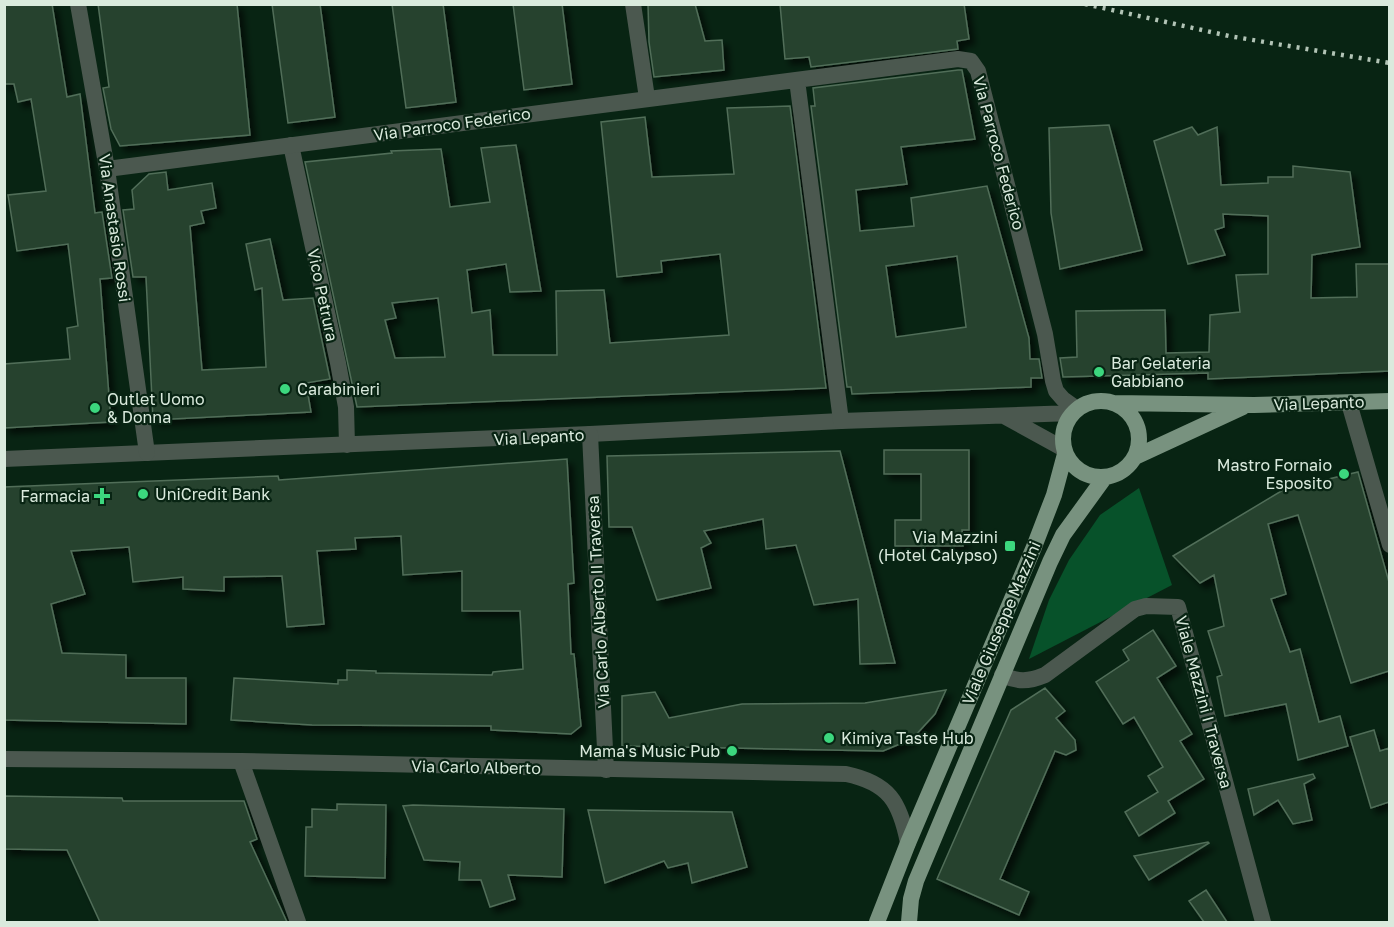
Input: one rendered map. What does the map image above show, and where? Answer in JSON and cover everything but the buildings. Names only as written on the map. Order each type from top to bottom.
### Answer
[{"type":"main road","points":[[1102,400],[1114,403],[1126,410],[1134,420],[1139,432],[1139,444],[1135,457],[1127,467],[1117,474],[1093,477],[1081,472],[1072,464],[1064,451],[1063,429],[1075,411],[1089,403],[1102,400]]},
{"type":"main road","name":"Via Lepanto","points":[[1114,403],[1248,405],[1389,401]]},
{"type":"main road","name":"Via Lepanto","points":[[1135,457],[1248,405]]},
{"type":"main road","name":"Viale Giuseppe Mazzini","points":[[877,922],[908,843],[1034,547],[1054,495],[1064,451]]},
{"type":"main road","name":"Viale Giuseppe Mazzini","points":[[909,922],[911,899],[916,881],[1063,535],[1105,477]]},
{"type":"street","name":"Via Anastasio Rossi","points":[[78,4],[106,169],[147,453]]},
{"type":"street","points":[[633,4],[647,98]]},
{"type":"street","name":"Via Parroco Federico","points":[[106,169],[826,75],[958,59],[971,61],[978,71],[1045,334],[1053,381],[1056,390],[1075,411]]},
{"type":"street","points":[[797,80],[841,421]]},
{"type":"street","name":"Vico Petrura","points":[[291,145],[338,363],[346,407],[347,445]]},
{"type":"street","points":[[1349,403],[1389,545]]},
{"type":"street","name":"Via Lepanto","points":[[4,459],[1075,411]]},
{"type":"street","points":[[1000,414],[1064,451]]},
{"type":"street","name":"Via Carlo Alberto II Traversa","points":[[590,434],[606,770]]},
{"type":"street","name":"Viale Mazzini I Traversa","points":[[1002,675],[1017,681],[1031,681],[1045,675],[1135,609],[1146,606],[1178,607],[1263,922]]},
{"type":"street","name":"Via Carlo Alberto","points":[[4,759],[241,761],[846,774],[877,784],[890,796],[904,821],[908,843]]},
{"type":"street","points":[[241,761],[298,922]]},
{"type":"green space","points":[[1139,488],[1172,585],[1029,659],[1049,600],[1069,560],[1100,515]]},
{"type":"railway","points":[[1085,4],[1229,36],[1390,63]]},
{"type":"place","name":"Bar Gelateria Gabbiano","points":[[1099,372]]},
{"type":"place","name":"Carabinieri","points":[[285,389]]},
{"type":"place","name":"Outlet Uomo & Donna","points":[[95,408]]},
{"type":"place","name":"Mastro Fornaio Esposito","points":[[1344,474]]},
{"type":"place","name":"UniCredit Bank","points":[[143,494]]},
{"type":"place","name":"Farmacia","points":[[102,496]]},
{"type":"place","name":"Via Mazzini (Hotel Calypso)","points":[[1010,546]]},
{"type":"place","name":"Kimiya Taste Hub","points":[[829,738]]},
{"type":"place","name":"Mama's Music Pub","points":[[732,751]]}]
